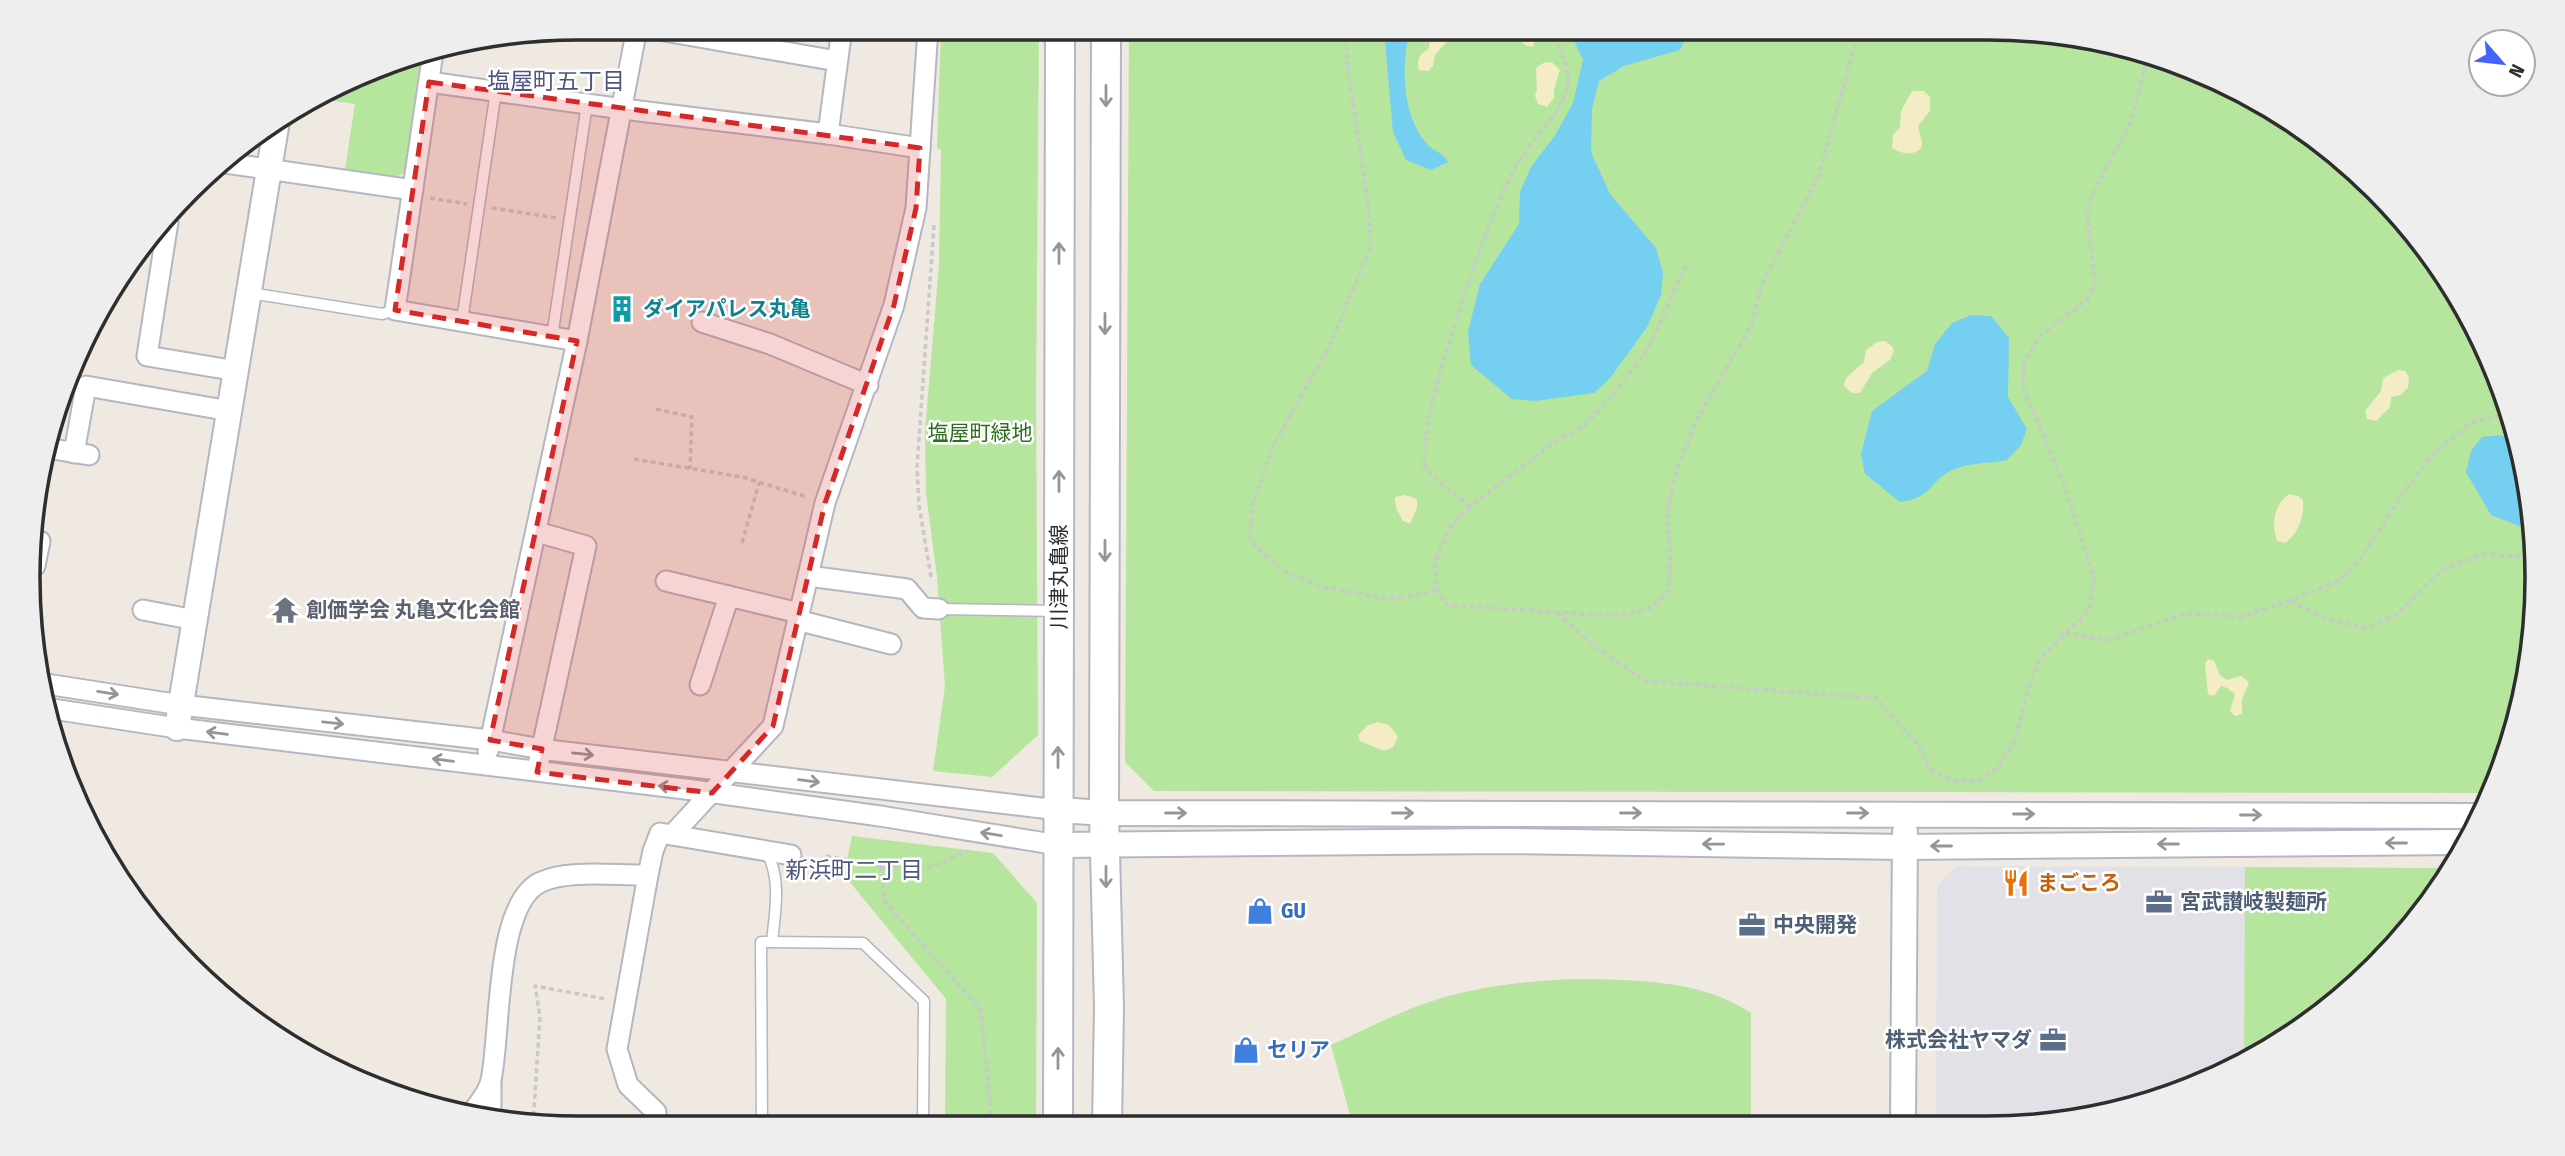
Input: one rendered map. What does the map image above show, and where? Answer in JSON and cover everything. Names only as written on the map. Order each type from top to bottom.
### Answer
[{"type":"main road","name":"川津丸亀線","points":[[1058,1116],[1060,40]]},
{"type":"main road","points":[[1106,40],[1104,813],[1109,1007],[1107,1116]]},
{"type":"street","points":[[485,766],[578,341],[635,40]]},
{"type":"street","points":[[716,40],[838,61]]},
{"type":"street","points":[[828,134],[841,40]]},
{"type":"street","points":[[672,835],[773,726],[825,503],[894,305],[913,220],[927,40]]},
{"type":"street","points":[[432,61],[395,310],[578,341]]},
{"type":"street","points":[[429,82],[920,148]]},
{"type":"street","points":[[179,716],[275,134]]},
{"type":"street","points":[[235,165],[412,193]]},
{"type":"street","points":[[166,232],[147,356],[237,371]]},
{"type":"street","points":[[702,322],[769,344],[868,385]]},
{"type":"street","points":[[56,450],[82,454],[86,386],[230,411]]},
{"type":"street","points":[[537,532],[586,546],[537,772]]},
{"type":"street","points":[[808,576],[907,589],[923,608],[939,609]]},
{"type":"street","points":[[666,581],[729,596],[891,644]]},
{"type":"street","points":[[700,685],[729,596]]},
{"type":"street","points":[[143,610],[195,620]]},
{"type":"street","points":[[52,686],[179,716],[485,766],[712,793],[1058,845],[1501,841],[1904,847],[2456,842]]},
{"type":"street","points":[[57,709],[490,740],[542,749],[1059,810],[1104,813],[2469,816]]},
{"type":"street","points":[[1903,1116],[1906,813]]},
{"type":"street","points":[[656,1116],[656,1112],[628,1085],[617,1049],[648,876],[660,833],[792,855]]},
{"type":"street","points":[[491,1108],[503,960],[520,903],[539,882],[566,876],[648,876]]},
{"type":"street","points":[[476,1106],[491,1083]]},
{"type":"lane","points":[[462,321],[496,91]]},
{"type":"lane","points":[[552,337],[587,104]]},
{"type":"lane","points":[[249,293],[382,314],[395,310]]},
{"type":"lane","points":[[939,609],[1059,611]]},
{"type":"lane","points":[[765,850],[773,864],[777,887],[772,942]]},
{"type":"lane","points":[[762,1116],[761,942],[863,943],[924,1001],[923,1116]]},
{"type":"path","points":[[1346,40],[1371,246],[1329,347],[1273,446],[1252,506],[1250,540],[1282,571],[1323,587],[1383,598],[1409,597],[1437,590]]},
{"type":"path","points":[[1471,506],[1439,483],[1424,466],[1424,439],[1436,383],[1476,258],[1523,152],[1560,107],[1568,84],[1564,59],[1554,40]]},
{"type":"path","points":[[1686,265],[1649,347],[1618,389],[1585,425],[1555,442],[1471,506],[1449,527],[1435,562],[1437,590],[1447,605],[1618,616],[1650,608],[1669,590],[1667,510],[1677,468],[1698,418],[1753,322],[1760,288],[1818,177],[1857,40]]},
{"type":"path","points":[[1557,614],[1594,646],[1645,681],[1876,698],[1917,744],[1929,769],[1952,781],[1977,781],[1998,768],[2015,738],[2039,660],[2089,610],[2094,581],[2063,482],[2023,388],[2024,362],[2038,338],[2087,300],[2095,282],[2087,214],[2092,194],[2131,122],[2146,65]]},
{"type":"path","points":[[412,193],[570,220]]},
{"type":"path","points":[[931,577],[919,505],[917,467],[934,219]]},
{"type":"path","points":[[656,409],[692,418],[690,469]]},
{"type":"path","points":[[2065,633],[2110,640],[2187,613],[2240,617],[2338,581],[2358,562],[2406,489],[2436,451],[2472,422],[2499,416]]},
{"type":"path","points":[[634,459],[759,483],[825,503]]},
{"type":"path","points":[[742,543],[759,483]]},
{"type":"path","points":[[2289,601],[2331,620],[2369,628],[2396,615],[2442,570],[2484,554],[2524,557]]},
{"type":"path","points":[[826,856],[881,866],[931,867],[970,851],[989,834]]},
{"type":"path","points":[[881,866],[886,902],[981,1010],[991,1116]]},
{"type":"path","points":[[534,1114],[540,1017],[535,986],[625,1003]]},
{"type":"highlighted area","points":[[429,82],[920,148],[916,208],[894,305],[825,503],[773,726],[712,793],[537,772],[542,749],[490,740],[577,341],[395,310]]},
{"type":"shaded area","points":[[1956,866],[2245,867],[2244,1050],[2193,1075],[2160,1087],[2092,1105],[2022,1115],[1936,1116],[1937,886]]},
{"type":"green space","name":"塩屋町緑地","points":[[941,40],[1039,40],[1036,396],[1038,735],[992,777],[933,771],[945,686],[937,577],[926,493],[925,431],[939,266],[941,150],[937,148]]},
{"type":"green space","points":[[1129,40],[1987,40],[2057,45],[2160,69],[2225,96],[2286,131],[2342,174],[2391,223],[2434,279],[2469,340],[2496,405],[2514,473],[2524,543],[2524,613],[2506,717],[2480,793],[1154,791],[1125,762]]},
{"type":"green space","points":[[419,65],[404,173],[397,176],[345,169],[355,104],[331,101],[372,81]]},
{"type":"green space","points":[[852,836],[993,853],[1037,903],[1036,1116],[945,1116],[946,999],[844,875]]},
{"type":"green space","points":[[2245,867],[2440,868],[2391,933],[2342,982],[2286,1025],[2244,1050]]},
{"type":"green space","points":[[1576,979],[1666,984],[1710,993],[1751,1013],[1751,1116],[1350,1116],[1331,1045],[1430,1002],[1471,991]]},
{"type":"sand","points":[[1430,40],[1448,40],[1435,55],[1433,66],[1428,71],[1419,70],[1420,57],[1429,48]]},
{"type":"sand","points":[[1520,40],[1534,40],[1533,47]]},
{"type":"sand","points":[[1545,62],[1553,63],[1560,70],[1554,98],[1547,107],[1538,104],[1535,96],[1536,68]]},
{"type":"sand","points":[[1912,91],[1924,91],[1930,97],[1930,111],[1918,126],[1921,149],[1906,153],[1892,148],[1893,135],[1900,127],[1901,111]]},
{"type":"sand","points":[[1885,341],[1894,351],[1890,360],[1872,373],[1860,393],[1852,393],[1844,386],[1846,378],[1864,362],[1866,350],[1877,342]]},
{"type":"sand","points":[[2398,370],[2405,371],[2409,377],[2408,388],[2400,395],[2391,397],[2390,407],[2376,421],[2367,419],[2365,411],[2381,391],[2383,378]]},
{"type":"sand","points":[[2289,494],[2303,500],[2303,506],[2297,529],[2285,543],[2277,541],[2274,521],[2280,503]]},
{"type":"sand","points":[[1405,495],[1417,499],[1417,508],[1410,524],[1403,521],[1396,508],[1395,497]]},
{"type":"sand","points":[[2208,659],[2214,661],[2220,675],[2227,680],[2241,676],[2249,682],[2242,700],[2242,714],[2235,716],[2230,711],[2235,694],[2227,688],[2221,686],[2214,696],[2208,694],[2205,664]]},
{"type":"sand","points":[[1378,722],[1389,725],[1398,737],[1393,747],[1384,751],[1360,741],[1358,735],[1368,725]]},
{"type":"water","points":[[1408,40],[1405,72],[1412,119],[1427,144],[1448,162],[1431,170],[1406,160],[1393,132],[1385,41]]},
{"type":"water","points":[[1574,40],[1685,40],[1680,50],[1624,66],[1599,81],[1592,109],[1591,152],[1610,194],[1656,248],[1663,273],[1661,295],[1647,327],[1611,377],[1594,393],[1535,401],[1512,399],[1471,365],[1468,332],[1480,284],[1519,224],[1520,192],[1531,167],[1556,134],[1573,103],[1583,60]]},
{"type":"water","points":[[1971,315],[1991,316],[2009,338],[2008,397],[2027,429],[2021,445],[2007,460],[1959,467],[1945,474],[1919,497],[1900,502],[1865,474],[1861,454],[1872,411],[1927,371],[1935,344],[1952,323]]},
{"type":"water","points":[[2501,435],[2506,437],[2522,527],[2491,515],[2466,472],[2471,451],[2482,437]]},
{"type":"place","name":"ダイアパレス丸亀","points":[[622,309]]},
{"type":"place","name":"創価学会 丸亀文化会館","points":[[285,610]]},
{"type":"place","name":"まごころ","points":[[2016,883]]},
{"type":"place","name":"宮武讃岐製麺所","points":[[2159,902]]},
{"type":"place","name":"GU","points":[[1260,911]]},
{"type":"place","name":"中央開発","points":[[1752,925]]},
{"type":"place","name":"株式会社ヤマダ","points":[[2053,1040]]},
{"type":"place","name":"セリア","points":[[1246,1050]]},
{"type":"district","name":"塩屋町五丁目","points":[[556,81]]},
{"type":"district","name":"新浜町二丁目","points":[[854,870]]}]
